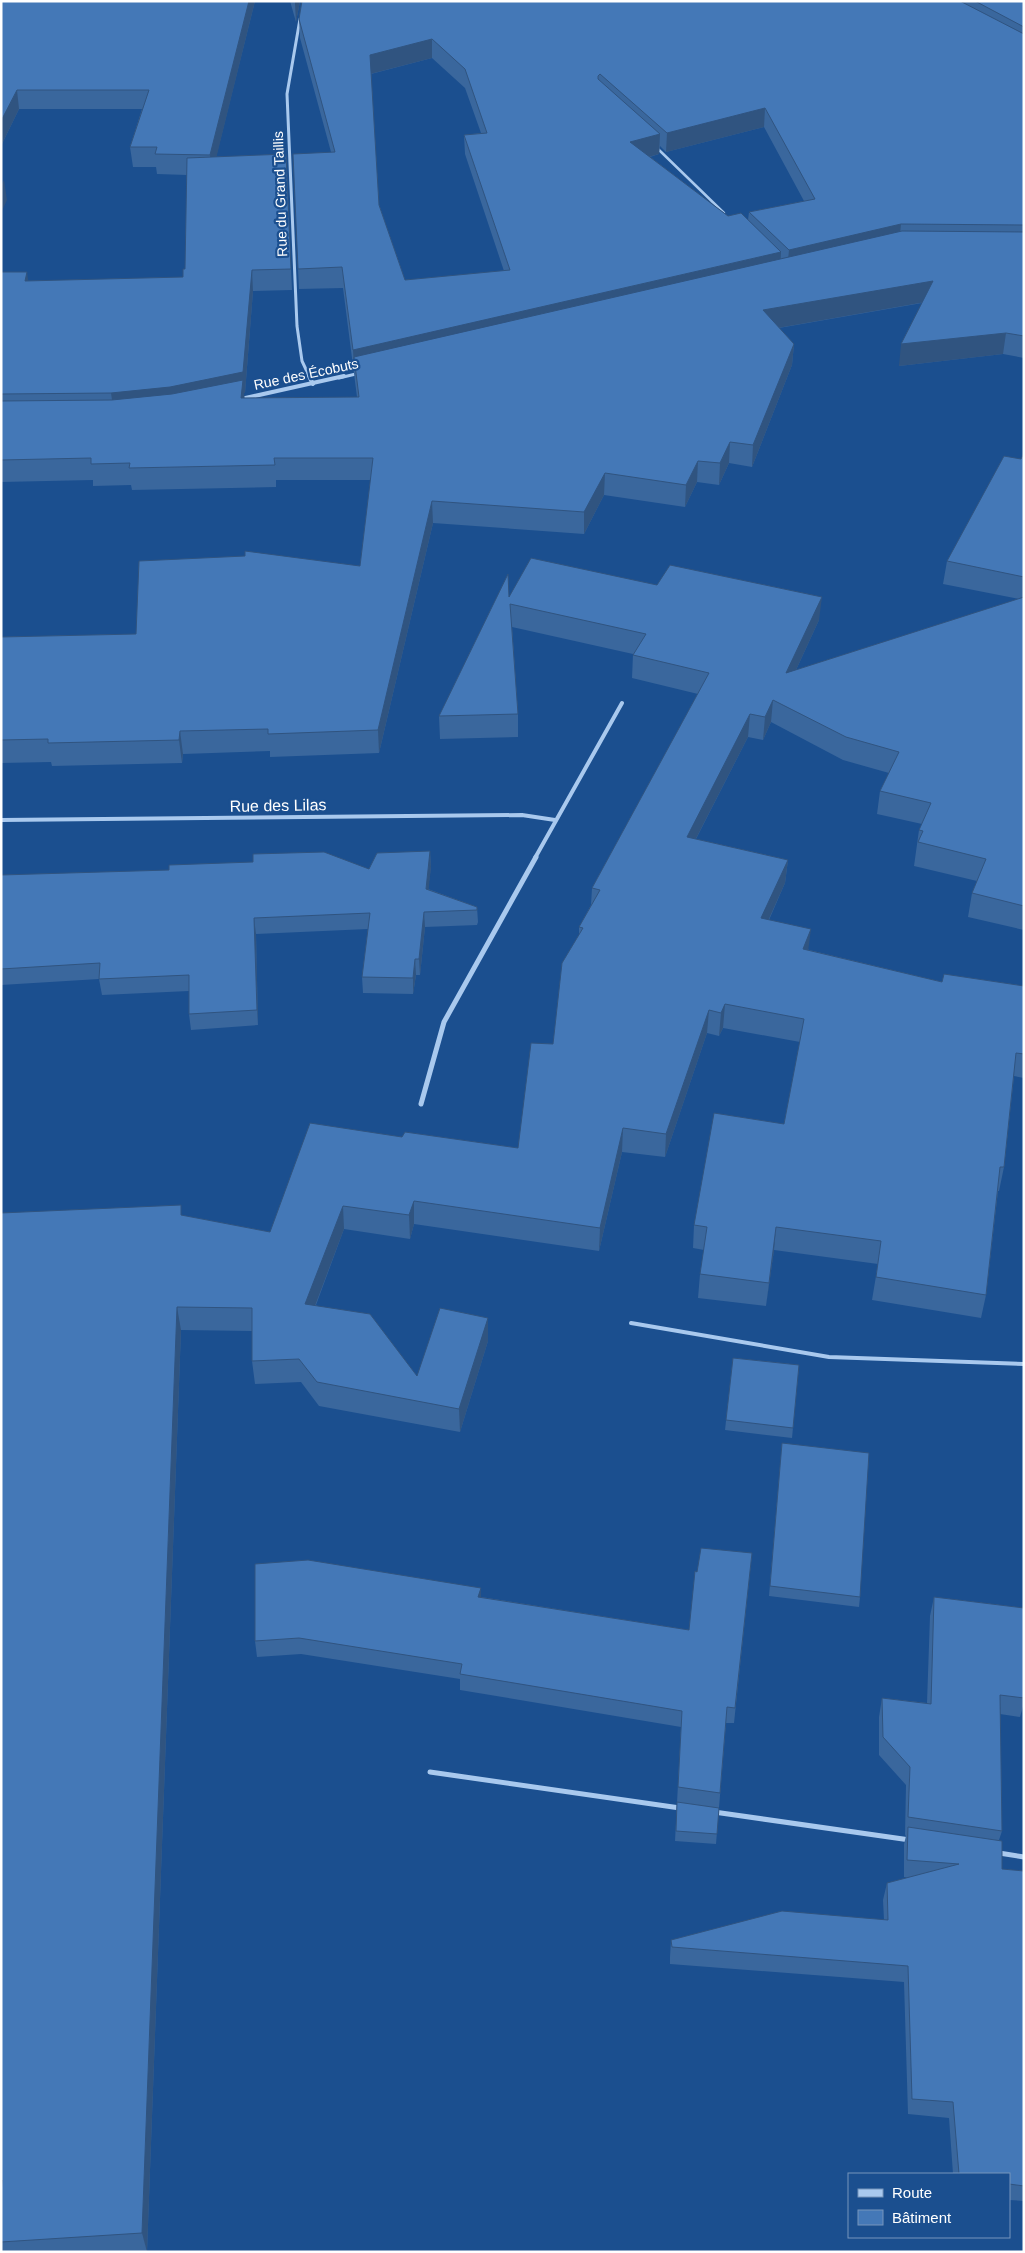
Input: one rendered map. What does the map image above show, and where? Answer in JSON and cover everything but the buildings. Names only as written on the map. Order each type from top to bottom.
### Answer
[{"type":"street","name":"Rue du Grand Taillis","points":[[302,11],[287,94],[297,326],[302,361],[313,384]]},
{"type":"street","name":"Rue des Écobuts","points":[[231,401],[362,373]]},
{"type":"street","points":[[421,1104],[444,1022],[622,703]]},
{"type":"street","name":"Rue des Lilas","points":[[1,820],[512,815],[555,820]]},
{"type":"lane","points":[[654,145],[730,220]]},
{"type":"lane","points":[[631,1324],[829,1357],[1024,1364]]},
{"type":"lane","points":[[430,1772],[688,1809]]},
{"type":"lane","points":[[707,1812],[915,1841]]},
{"type":"lane","points":[[994,1852],[1024,1857]]}]
